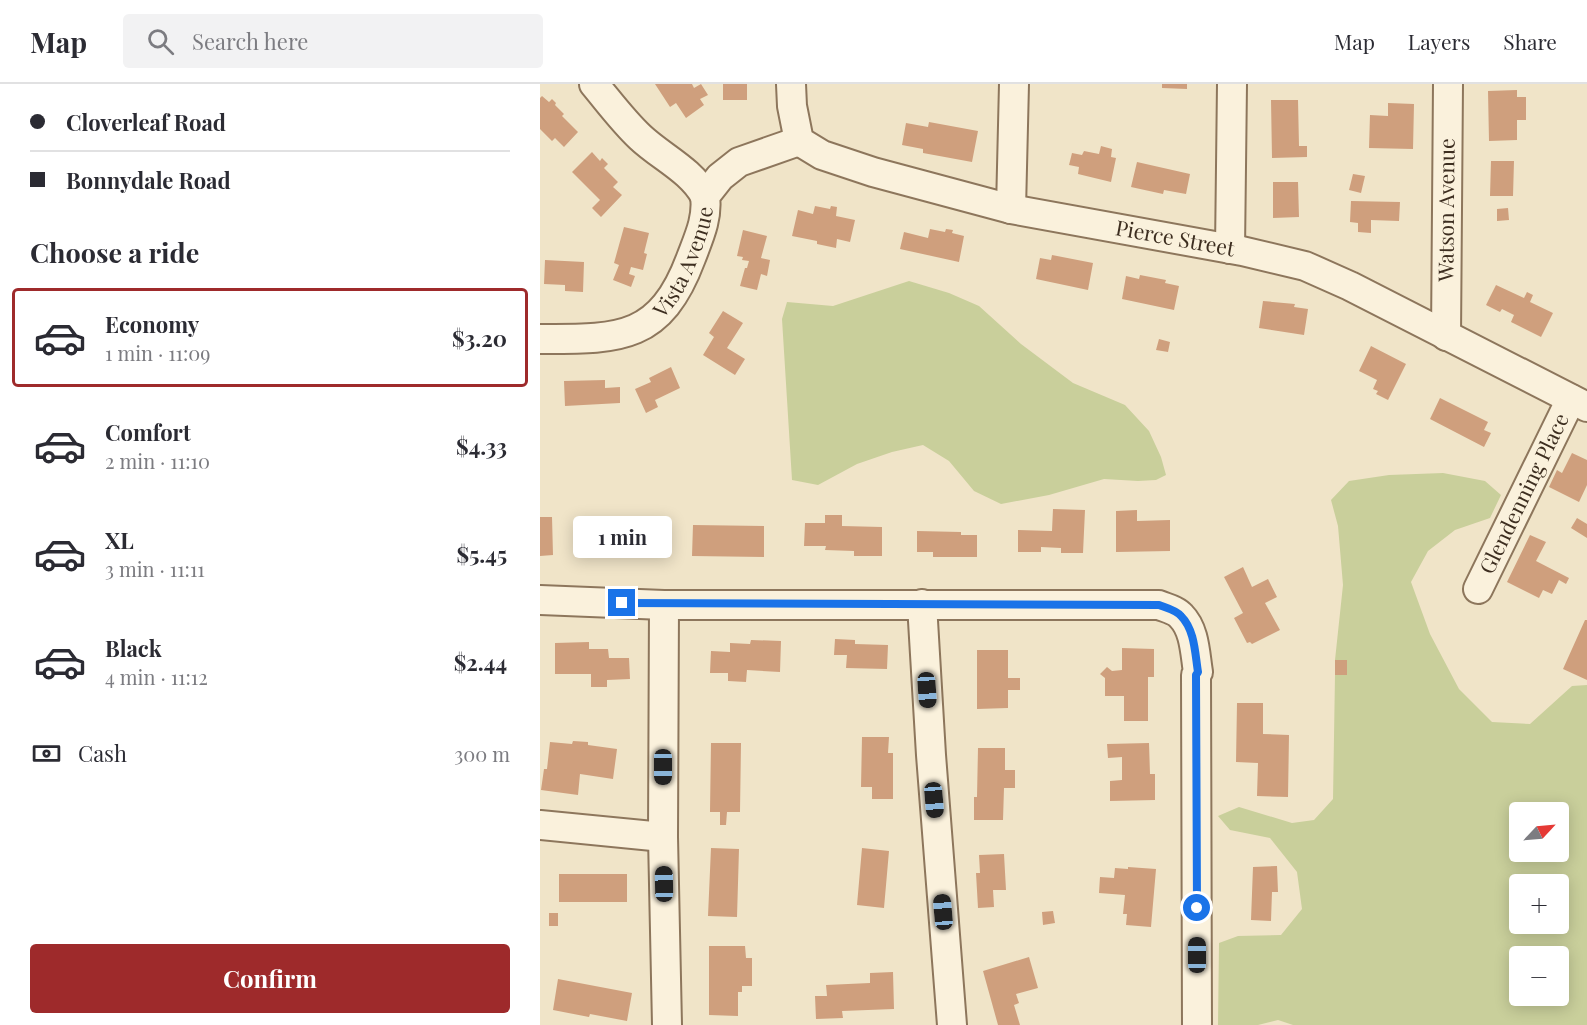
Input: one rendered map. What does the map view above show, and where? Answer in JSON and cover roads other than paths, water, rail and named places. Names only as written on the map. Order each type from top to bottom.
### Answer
[{"type":"street","points":[[594,84],[638,135],[662,157],[699,184],[705,196]]},
{"type":"street","points":[[791,84],[792,106],[799,141]]},
{"type":"street","points":[[1011,209],[1014,84]]},
{"type":"street","points":[[1230,249],[1232,84]]},
{"type":"street","name":"Watson Avenue","points":[[1446,336],[1448,84]]},
{"type":"street","name":"Vista Avenue","points":[[540,339],[596,339],[627,333],[656,318],[672,298],[686,272],[704,225],[707,210],[705,196],[720,177],[739,162],[799,141]]},
{"type":"street","name":"Pierce Street","points":[[799,141],[822,154],[873,172],[1011,209],[1230,249],[1305,266],[1350,286],[1579,403]]},
{"type":"street","name":"Glendenning Place","points":[[1478,589],[1579,403]]},
{"type":"street","points":[[540,600],[664,605],[1159,605],[1176,611],[1182,616],[1191,632],[1198,672],[1196,675],[1197,1025]]},
{"type":"street","points":[[922,604],[952,1025]]},
{"type":"street","points":[[664,605],[663,837],[667,1025]]},
{"type":"street","points":[[540,825],[663,837]]}]
